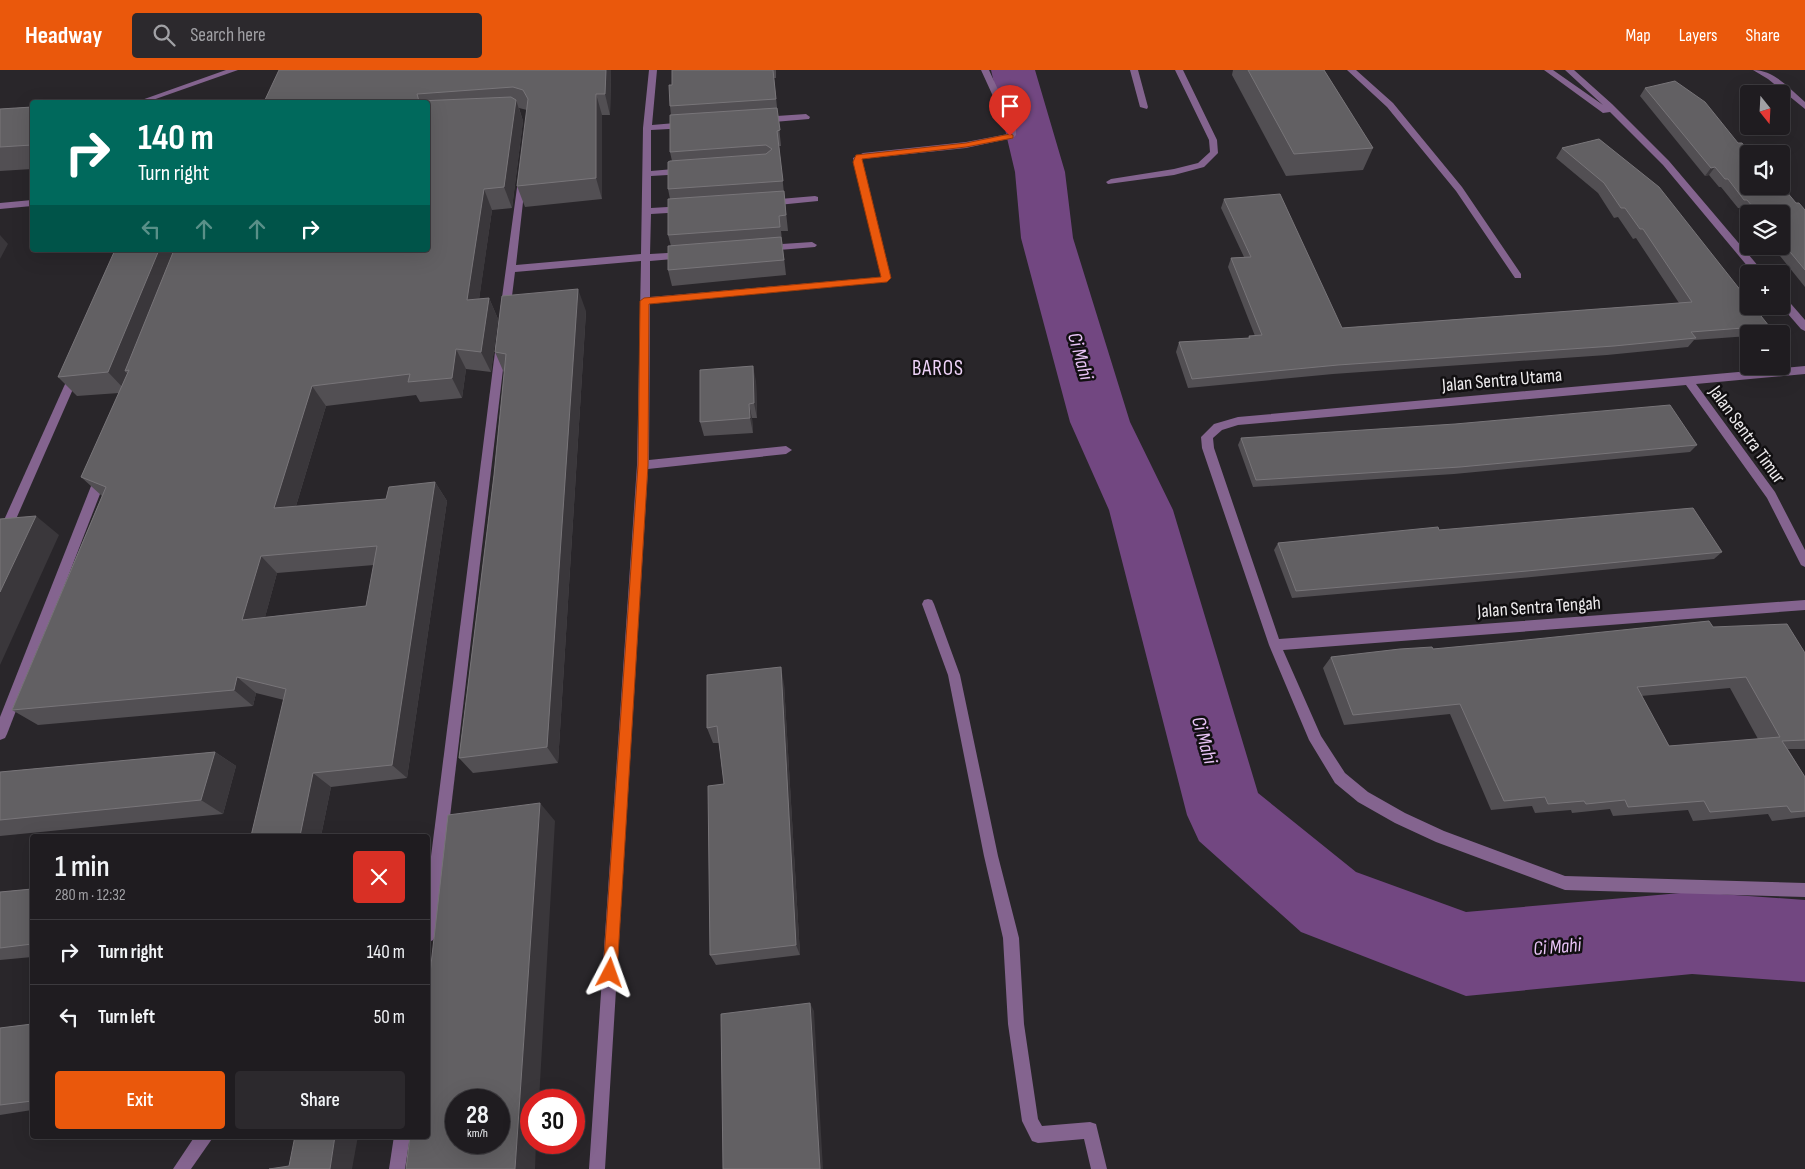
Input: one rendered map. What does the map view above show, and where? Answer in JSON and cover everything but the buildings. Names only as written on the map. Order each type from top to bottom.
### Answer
[{"type":"street","points":[[146,100],[234,70]]},
{"type":"street","points":[[598,1169],[643,465],[647,128],[653,70]]},
{"type":"street","points":[[644,301],[883,280],[886,278],[857,158],[966,145],[1010,136],[1012,129],[985,70]]},
{"type":"street","points":[[1134,70],[1144,107]]},
{"type":"street","points":[[1111,182],[1174,172],[1201,165],[1214,153],[1213,140],[1180,70]]},
{"type":"street","points":[[1351,70],[1390,105],[1459,189],[1518,276]]},
{"type":"street","points":[[1548,70],[1579,94],[1623,122]]},
{"type":"street","points":[[1569,70],[1609,106],[1666,163],[1752,265]]},
{"type":"street","points":[[1757,70],[1769,73],[1805,106]]},
{"type":"street","points":[[756,120],[806,117]]},
{"type":"street","points":[[647,128],[696,125]]},
{"type":"street","points":[[430,918],[523,166]]},
{"type":"street","points":[[647,174],[694,171]]},
{"type":"street","points":[[755,204],[815,199]]},
{"type":"street","points":[[0,206],[30,203]]},
{"type":"street","points":[[646,212],[696,208]]},
{"type":"street","points":[[758,248],[812,245]]},
{"type":"street","points":[[510,269],[697,254]]},
{"type":"street","points":[[1790,310],[1805,327]]},
{"type":"street","points":[[0,542],[81,360]]},
{"type":"street","name":"Jalan Sentra Utama","points":[[1275,644],[1208,448],[1207,437],[1218,427],[1238,421],[1805,370]]},
{"type":"street","name":"Jalan Sentra Timur","points":[[1688,380],[1771,495],[1805,562]]},
{"type":"street","points":[[643,465],[786,450]]},
{"type":"street","points":[[0,734],[104,469]]},
{"type":"street","points":[[928,604],[954,675],[1011,938],[1016,1024],[1030,1122],[1038,1135],[1090,1130],[1099,1169]]},
{"type":"street","name":"Jalan Sentra Tengah","points":[[1275,644],[1805,605]]},
{"type":"street","points":[[1275,644],[1316,740],[1340,778],[1364,797],[1385,810],[1441,837],[1565,884],[1805,890]]},
{"type":"street","points":[[430,847],[440,833]]},
{"type":"street","points":[[180,1169],[204,1139]]},
{"type":"street","points":[[397,1169],[402,1139]]},
{"type":"waterway","name":"Ci Mahi","points":[[1013,70],[1040,172],[1047,238],[1100,422],[1141,510],[1226,815],[1330,903],[1466,954],[1692,933],[1805,941]]},
{"type":"district","name":"BAROS","points":[[938,368]]},
{"type":"route","points":[[610,973],[643,465],[644,301],[883,280],[886,278],[857,158],[966,145],[1010,136]]}]
